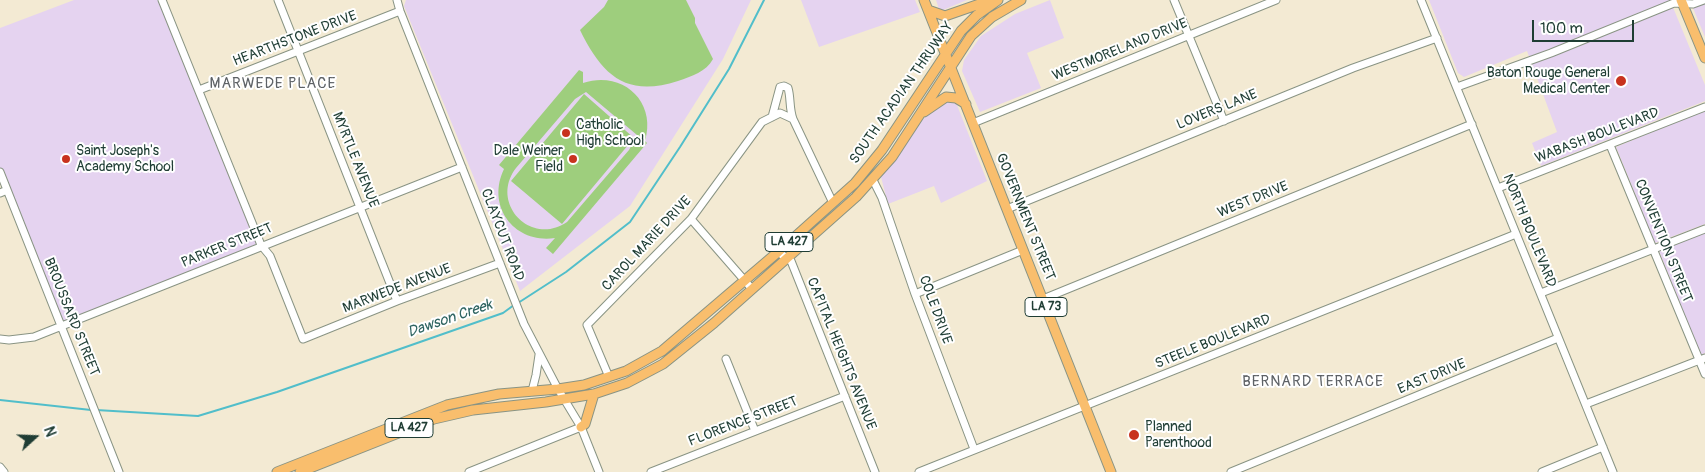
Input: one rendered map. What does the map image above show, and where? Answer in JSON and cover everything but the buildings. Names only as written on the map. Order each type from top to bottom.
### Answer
[{"type":"main road","name":"GOVERNMENT STREET","points":[[924,0],[1111,472]]},
{"type":"main road","points":[[928,10],[945,16],[988,1],[998,0]]},
{"type":"main road","name":"SOUTH ACADIAN THRUWAY","points":[[277,472],[444,406],[478,397],[510,392],[558,389],[584,385],[640,364],[662,351],[778,252],[855,182],[882,150],[945,53],[971,20],[998,0]]},
{"type":"main road","name":"SOUTH ACADIAN THRUWAY","points":[[300,472],[450,414],[497,406],[564,400],[594,394],[626,383],[663,364],[752,289],[842,210],[873,180],[892,157],[965,44],[978,29],[1001,10],[1021,0]]},
{"type":"main road","points":[[1682,2],[1705,58]]},
{"type":"main road","points":[[918,117],[946,96],[954,97],[966,104]]},
{"type":"main road","points":[[581,427],[585,424],[594,394]]},
{"type":"street","points":[[162,0],[261,245]]},
{"type":"street","name":"MYRTLE AVENUE","points":[[278,0],[397,301]]},
{"type":"street","name":"CLAYCUT ROAD","points":[[397,0],[524,324],[564,400],[581,427],[599,472]]},
{"type":"street","points":[[1174,0],[1224,121]]},
{"type":"street","name":"WESTMORELAND DRIVE","points":[[973,123],[1276,0]]},
{"type":"street","name":"NORTH BOULEVARD","points":[[1421,0],[1613,472]]},
{"type":"street","points":[[1457,86],[1551,53],[1674,3],[1694,4],[1704,0]]},
{"type":"street","name":"HEARTHSTONE DRIVE","points":[[199,90],[400,11]]},
{"type":"street","name":"LOVERS LANE","points":[[1007,209],[1353,68],[1437,38]]},
{"type":"street","points":[[772,117],[778,92],[780,87],[784,86],[790,92],[790,109],[793,118],[833,203]]},
{"type":"street","name":"WABASH BOULEVARD","points":[[1498,188],[1705,107]]},
{"type":"street","name":"CAROL MARIE DRIVE","points":[[609,377],[586,325],[691,220],[762,122],[780,113],[793,118]]},
{"type":"street","name":"WEST DRIVE","points":[[1043,299],[1472,124]]},
{"type":"street","name":"CONVENTION STREET","points":[[1610,145],[1702,359],[1705,374]]},
{"type":"street","name":"PARKER STREET","points":[[0,339],[10,340],[34,337],[62,327],[261,245],[462,167]]},
{"type":"street","name":"BROUSSARD STREET","points":[[0,172],[119,472]]},
{"type":"street","name":"COLE DRIVE","points":[[873,180],[882,198],[915,294],[974,449]]},
{"type":"street","points":[[0,193],[8,190]]},
{"type":"street","points":[[691,220],[752,289]]},
{"type":"street","points":[[1541,293],[1705,229]]},
{"type":"street","name":"STEELE BOULEVARD","points":[[919,472],[1516,234]]},
{"type":"street","name":"MARWEDE AVENUE","points":[[261,245],[270,256],[303,339],[397,301],[500,263]]},
{"type":"street","points":[[915,294],[1023,250]]},
{"type":"street","name":"CAPITAL HEIGHTS AVENUE","points":[[778,252],[791,261],[875,472]]},
{"type":"street","name":"EAST DRIVE","points":[[1231,472],[1558,338]]},
{"type":"street","points":[[532,391],[539,354]]},
{"type":"street","points":[[726,359],[755,431]]},
{"type":"street","points":[[1586,404],[1702,359]]},
{"type":"street","name":"FLORENCE STREET","points":[[651,472],[845,396]]},
{"type":"street","points":[[470,472],[581,427]]},
{"type":"street","points":[[1542,472],[1603,447]]},
{"type":"street","points":[[0,467],[4,472]]},
{"type":"shaded area","points":[[74,0],[162,0],[261,245],[62,327],[0,173],[0,28]]},
{"type":"shaded area","name":"Catholic High School","points":[[406,0],[751,0],[723,59],[630,206],[520,291],[404,6]]},
{"type":"shaded area","points":[[801,0],[915,0],[920,12],[819,47]]},
{"type":"shaded area","points":[[936,0],[967,0],[943,10],[939,9]]},
{"type":"shaded area","points":[[1050,0],[1064,38],[1027,53],[1041,88],[980,112],[962,71],[964,60],[981,36],[1015,14]]},
{"type":"shaded area","name":"Baton Rouge General Medical Center","points":[[1429,0],[1670,0],[1705,85],[1705,101],[1541,166],[1532,143],[1557,132],[1527,51],[1464,77],[1458,73]]},
{"type":"shaded area","points":[[1690,0],[1705,0],[1705,37],[1695,13]]},
{"type":"shaded area","points":[[955,100],[987,181],[941,203],[934,186],[888,204],[881,177],[922,120],[942,101]]},
{"type":"shaded area","points":[[1705,110],[1705,224],[1655,243],[1616,147]]},
{"type":"shaded area","points":[[1705,233],[1705,353],[1701,355],[1659,251]]},
{"type":"green space","points":[[608,0],[686,0],[713,59],[707,67],[698,73],[660,86],[644,87],[618,79],[597,59],[580,30],[604,7]]},
{"type":"green space","points":[[579,70],[583,72],[583,83],[597,80],[611,81],[623,85],[633,92],[641,102],[646,113],[645,141],[647,143],[553,254],[546,248],[555,238],[540,238],[527,235],[516,229],[507,220],[501,209],[499,196],[499,183],[504,169],[499,165]],"holes":[[[586,92],[637,135],[629,150],[567,222],[553,228],[540,229],[528,225],[518,218],[511,207],[508,195],[509,181],[516,168],[575,99]]]},
{"type":"green space","name":"Dale Weiner Field","points":[[584,94],[634,138],[562,224],[511,181]]},
{"type":"waterway","name":"Dawson Creek","points":[[518,303],[566,272],[630,222],[729,69],[764,0]]},
{"type":"waterway","name":"Dawson Creek","points":[[96,410],[198,416],[277,392],[503,313],[514,305]]},
{"type":"waterway","name":"Dawson Creek","points":[[0,400],[91,410]]},
{"type":"place","name":"Baton Rouge General Medical Center","points":[[1621,81]]},
{"type":"place","name":"Catholic High School","points":[[566,133]]},
{"type":"place","name":"Saint Joseph's Academy School","points":[[66,159]]},
{"type":"place","name":"Dale Weiner Field","points":[[573,159]]},
{"type":"place","name":"Planned Parenthood","points":[[1134,435]]},
{"type":"district","name":"MARWEDE PLACE","points":[[273,84]]},
{"type":"district","name":"BERNARD TERRACE","points":[[1313,382]]}]
